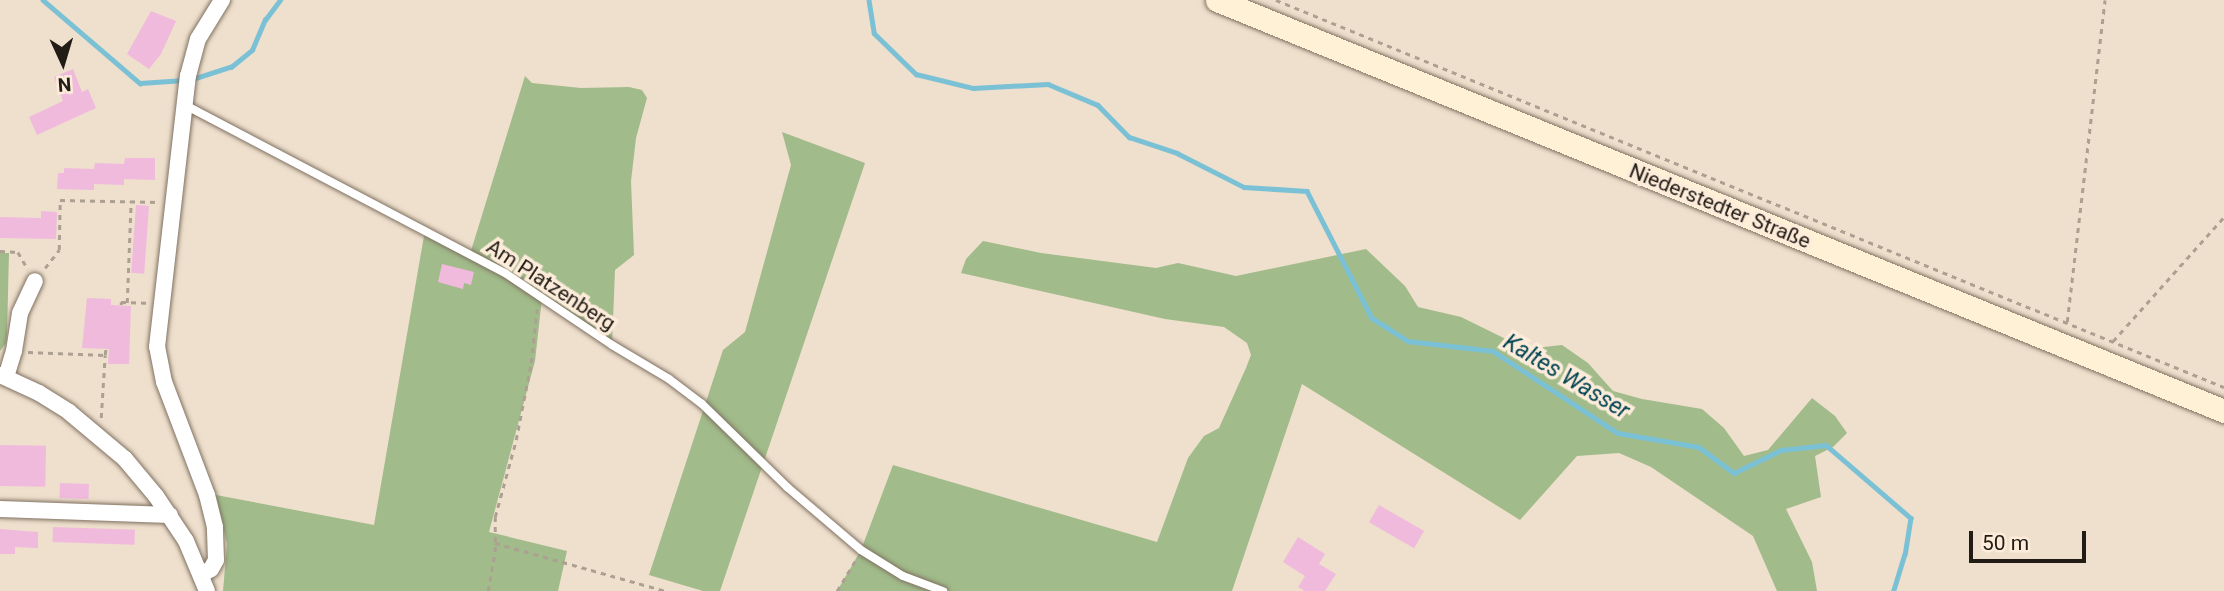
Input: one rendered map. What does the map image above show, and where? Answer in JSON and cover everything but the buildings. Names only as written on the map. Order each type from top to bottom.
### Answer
[{"type":"main road","name":"Niederstedter Straße","points":[[1217,0],[2224,411]]},
{"type":"street","points":[[202,574],[211,569],[216,560],[215,527],[207,495],[159,362],[160,304],[186,91],[198,39],[222,0]]},
{"type":"street","points":[[35,282],[20,313],[14,351],[3,376],[39,393],[96,433],[139,475],[170,515],[202,574],[207,591]]},
{"type":"street","points":[[0,509],[170,515]]},
{"type":"lane","name":"Am Platzenberg","points":[[186,91],[538,295],[669,379],[702,404],[787,487],[861,550],[902,576],[943,591]]},
{"type":"path","points":[[1276,0],[2224,387]]},
{"type":"path","points":[[2067,322],[2105,0]]},
{"type":"path","points":[[0,251],[18,252],[35,282],[59,250],[60,200],[173,202]]},
{"type":"path","points":[[127,303],[131,201]]},
{"type":"path","points":[[2113,341],[2224,217]]},
{"type":"path","points":[[488,591],[495,542],[495,517],[516,440],[531,363],[538,295]]},
{"type":"path","points":[[121,305],[121,302],[160,304]]},
{"type":"path","points":[[96,433],[101,418],[106,346]]},
{"type":"path","points":[[14,351],[105,355]]},
{"type":"path","points":[[495,542],[666,591]]},
{"type":"path","points":[[837,591],[861,550]]},
{"type":"green space","points":[[525,76],[532,83],[581,88],[629,87],[642,90],[647,98],[636,138],[631,181],[634,255],[615,270],[612,345],[542,298],[535,361],[489,532],[567,551],[558,591],[223,591],[227,544],[216,495],[374,525],[425,230],[470,254]]},
{"type":"green space","points":[[782,132],[865,163],[720,591],[703,591],[649,575],[723,350],[745,332],[791,165]]},
{"type":"green space","points":[[983,241],[1041,253],[1156,268],[1178,263],[1236,276],[1366,249],[1405,286],[1418,307],[1461,317],[1526,349],[1562,345],[1588,363],[1613,391],[1702,409],[1724,428],[1744,456],[1768,450],[1812,398],[1835,416],[1847,433],[1833,447],[1815,456],[1821,497],[1786,509],[1812,562],[1817,591],[1777,591],[1753,536],[1651,467],[1619,453],[1577,456],[1520,520],[1302,384],[1232,591],[837,591],[861,550],[893,465],[1157,542],[1188,458],[1204,436],[1219,428],[1246,368],[1251,355],[1247,343],[1224,327],[1165,319],[961,273],[966,259]]},
{"type":"green space","points":[[0,253],[9,253],[7,334],[6,343],[0,351]]},
{"type":"waterway","points":[[43,0],[140,83],[184,80]]},
{"type":"waterway","points":[[193,79],[231,67],[252,50],[265,20],[280,0]]},
{"type":"waterway","name":"Kaltes Wasser","points":[[869,0],[874,33],[916,74],[973,88],[1048,84],[1098,105],[1129,137],[1177,153],[1244,187],[1307,191],[1372,318],[1408,341],[1493,351],[1618,433],[1699,447],[1734,473],[1781,450],[1826,445],[1911,518],[1905,554],[1894,591]]}]
